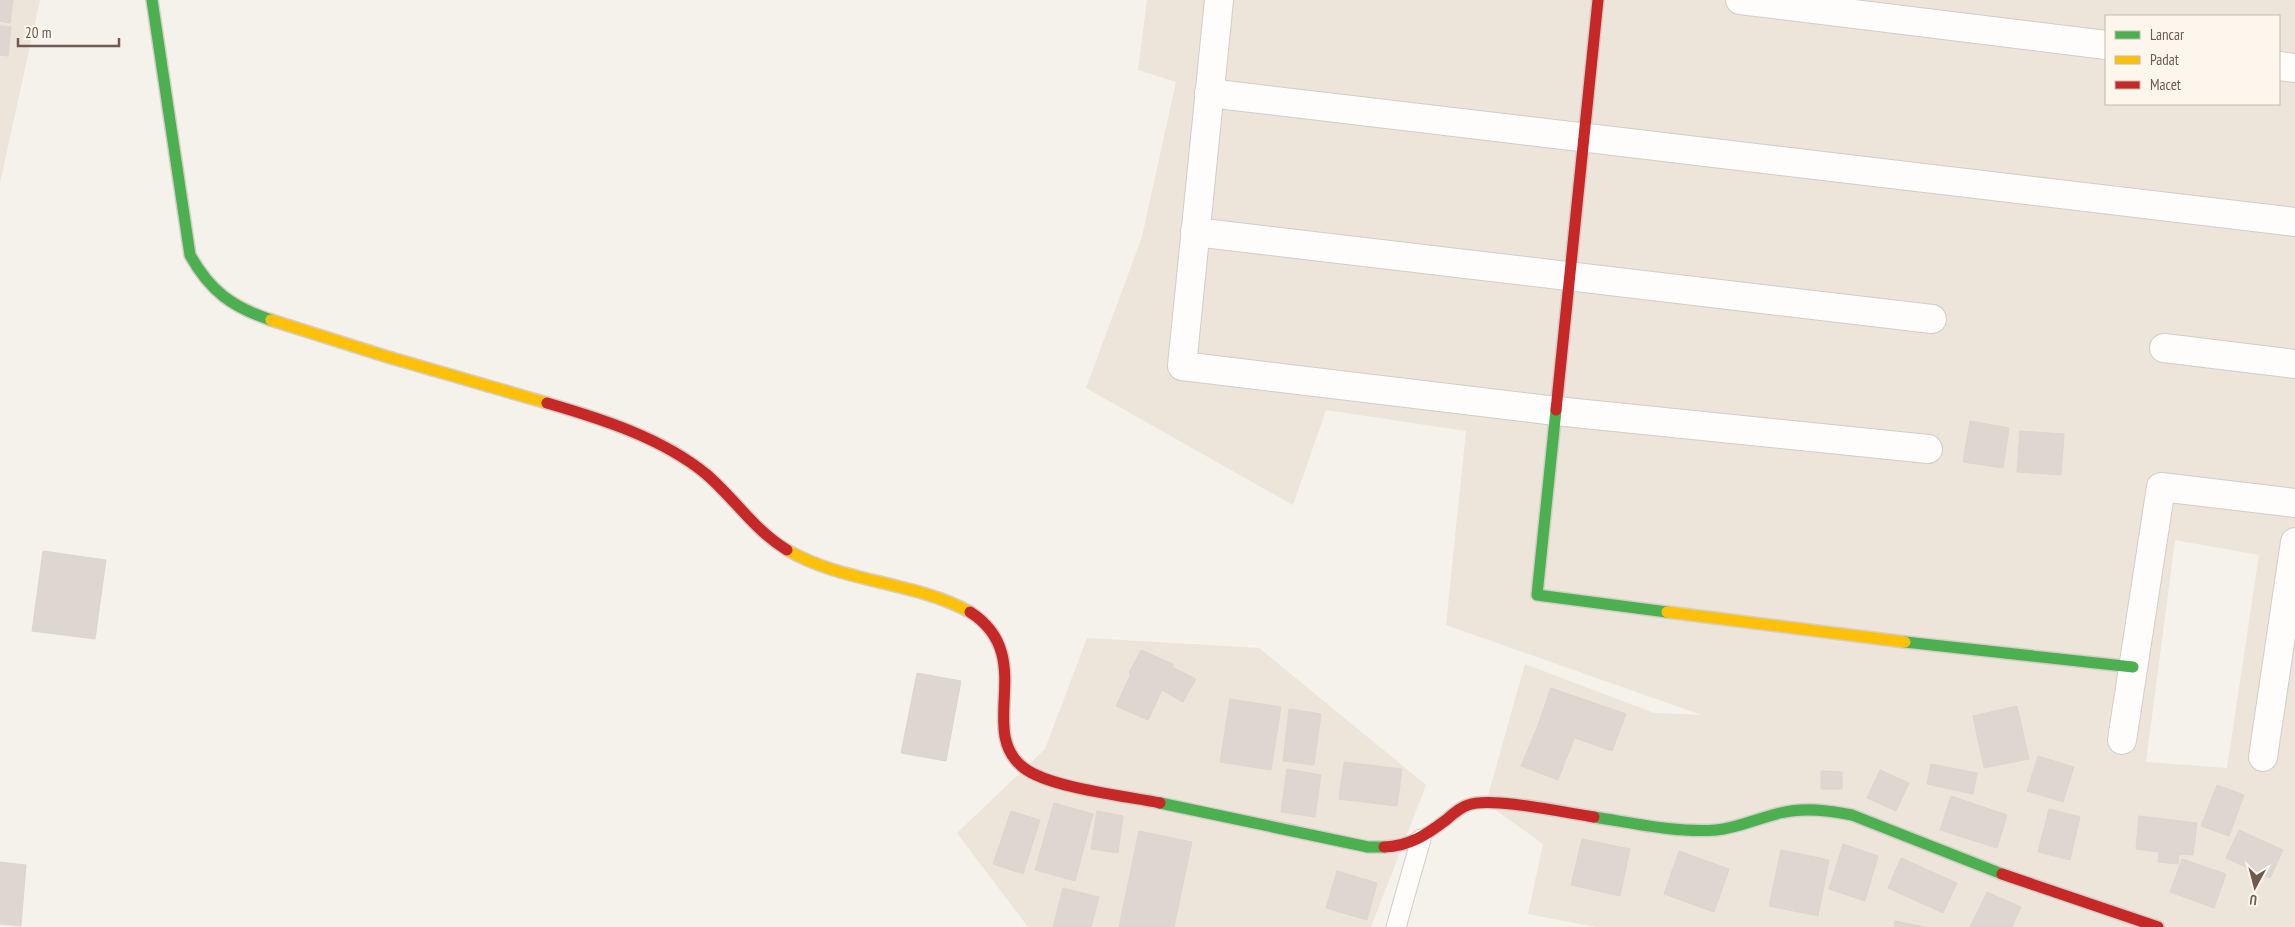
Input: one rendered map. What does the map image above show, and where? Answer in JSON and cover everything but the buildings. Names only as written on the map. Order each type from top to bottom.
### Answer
[{"type":"street","points":[[152,0],[190,255],[203,278],[220,295],[250,312],[334,340],[587,415],[665,448],[689,462],[718,485],[765,535],[790,552],[817,566],[954,603],[989,628],[1001,644],[1005,657],[1004,734],[1010,752],[1023,768],[1035,776],[1049,781],[1224,815],[1368,847],[1392,848],[1412,844],[1458,810],[1472,803],[1494,803],[1588,814],[1678,829],[1710,830],[1789,811],[1810,809],[1834,811],[1852,815],[2036,887],[2151,926]]},
{"type":"street","points":[[1218,0],[1182,366],[1556,411],[1928,449]]},
{"type":"street","points":[[1598,0],[1537,595],[1846,635],[2133,667]]},
{"type":"street","points":[[1740,0],[2105,45]]},
{"type":"street","points":[[2280,66],[2295,68]]},
{"type":"street","points":[[1209,94],[2295,222]]},
{"type":"street","points":[[1196,232],[1932,319]]},
{"type":"street","points":[[2164,348],[2295,364]]},
{"type":"street","points":[[2122,740],[2161,487],[2295,503]]},
{"type":"street","points":[[2263,757],[2295,542]]},
{"type":"lane","points":[[1396,927],[1420,839]]},
{"type":"shaded area","points":[[0,0],[40,0],[0,183]]},
{"type":"shaded area","points":[[1147,0],[2295,0],[2295,927],[1596,927],[1528,914],[1543,844],[1486,803],[1525,664],[1654,713],[1702,715],[1446,625],[1466,431],[1326,410],[1293,505],[1086,388],[1142,237],[1176,82],[1138,70]],"holes":[[[2175,540],[2259,555],[2227,768],[2146,762]]]},
{"type":"shaded area","points":[[1087,638],[1259,648],[1426,785],[1371,927],[1028,927],[957,833],[1045,749]]},
{"type":"traffic: fast","points":[[152,0],[190,255],[206,279],[223,296],[245,309],[271,320]]},
{"type":"traffic: fast","points":[[1556,410],[1537,595],[1667,612]]},
{"type":"traffic: fast","points":[[1905,642],[2133,667]]},
{"type":"traffic: fast","points":[[1160,803],[1368,847],[1384,847]]},
{"type":"traffic: fast","points":[[1594,817],[1655,827],[1701,831],[1732,827],[1789,811],[1816,810],[1834,812],[1852,815],[2002,874]]},
{"type":"traffic: slow","points":[[271,320],[388,357],[547,403]]},
{"type":"traffic: slow","points":[[787,550],[809,561],[832,569],[925,594],[970,612]]},
{"type":"traffic: slow","points":[[1667,612],[1905,642]]},
{"type":"traffic: jam","points":[[1556,410],[1598,0]]},
{"type":"traffic: jam","points":[[547,403],[631,431],[689,461],[716,483],[755,524],[787,550]]},
{"type":"traffic: jam","points":[[970,612],[990,630],[1001,650],[1004,671],[1005,734],[1010,752],[1024,768],[1036,775],[1069,786],[1160,803]]},
{"type":"traffic: jam","points":[[1384,847],[1417,839],[1456,811],[1468,805],[1479,803],[1510,804],[1594,817]]},
{"type":"traffic: jam","points":[[2002,874],[2158,927]]}]
